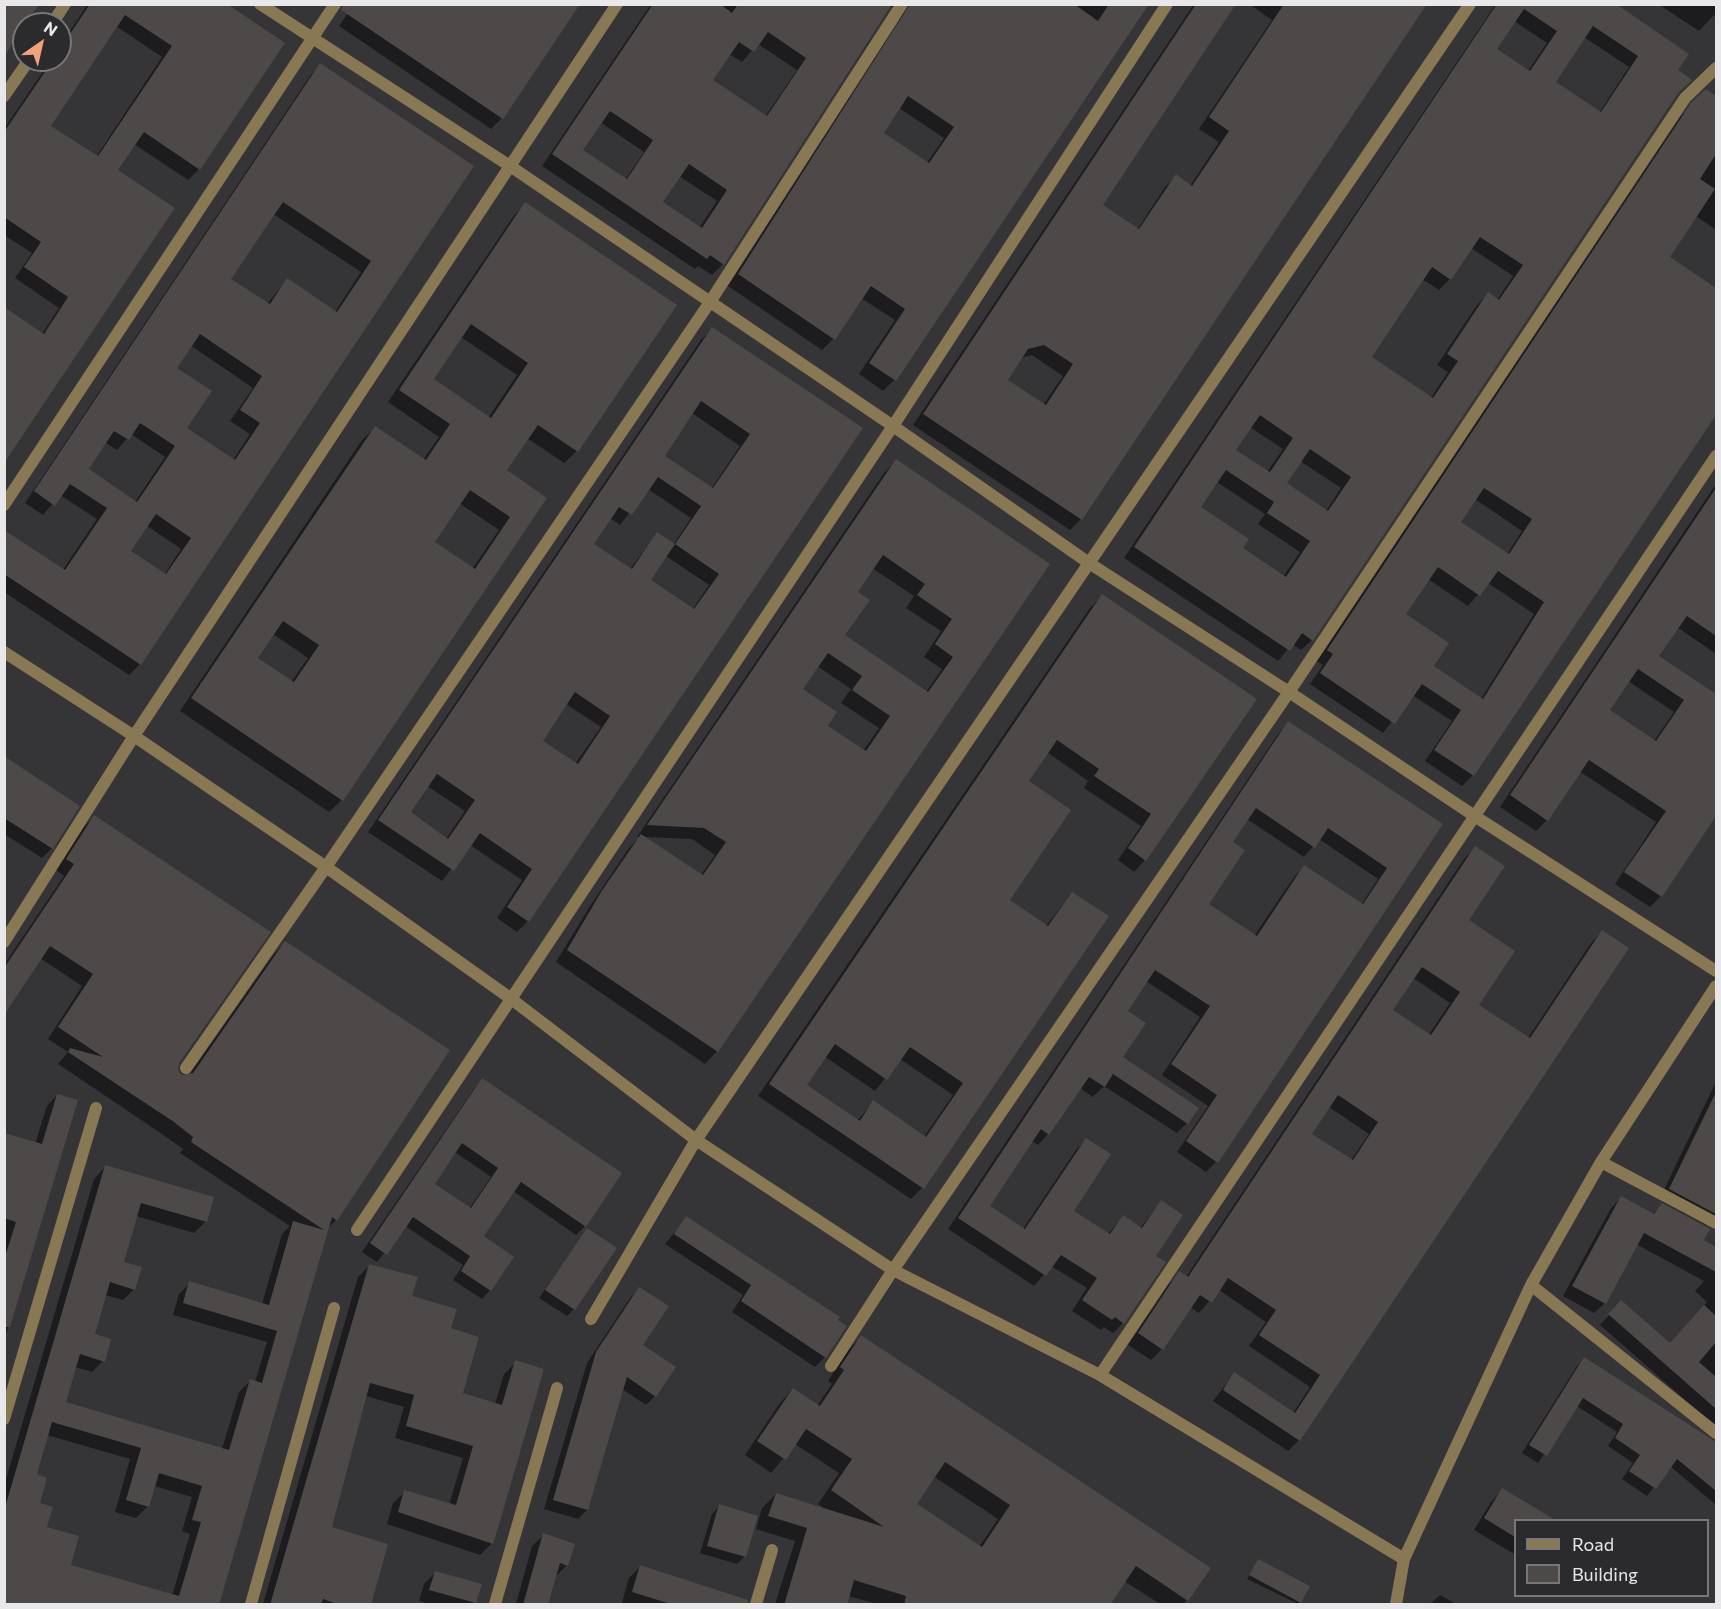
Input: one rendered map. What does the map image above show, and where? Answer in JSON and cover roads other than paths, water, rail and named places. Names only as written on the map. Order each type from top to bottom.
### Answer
[{"type":"street","points":[[260,4],[510,166],[893,426],[1089,563],[1289,692],[1476,818],[1716,971]]},
{"type":"street","points":[[4,505],[336,4]]},
{"type":"street","points":[[4,942],[134,736],[617,4]]},
{"type":"street","points":[[186,1068],[326,867],[710,302],[902,4]]},
{"type":"street","points":[[357,1230],[893,426],[1167,4]]},
{"type":"street","points":[[591,1319],[696,1140],[1470,4]]},
{"type":"street","points":[[831,1366],[893,1270],[1289,692],[1685,98],[1716,68]]},
{"type":"street","points":[[4,96],[20,72]]},
{"type":"street","points":[[1100,1375],[1476,818],[1716,456]]},
{"type":"street","points":[[4,652],[134,736],[326,867],[510,998],[696,1140],[893,1270],[1100,1375],[1404,1559]]},
{"type":"street","points":[[1396,1605],[1404,1559],[1531,1286],[1601,1162],[1716,986]]},
{"type":"street","points":[[4,1419],[96,1108]]},
{"type":"street","points":[[1601,1162],[1716,1223]]},
{"type":"street","points":[[1531,1286],[1716,1433]]},
{"type":"street","points":[[251,1605],[334,1308]]},
{"type":"street","points":[[495,1605],[557,1388]]},
{"type":"street","points":[[756,1605],[772,1550]]}]
